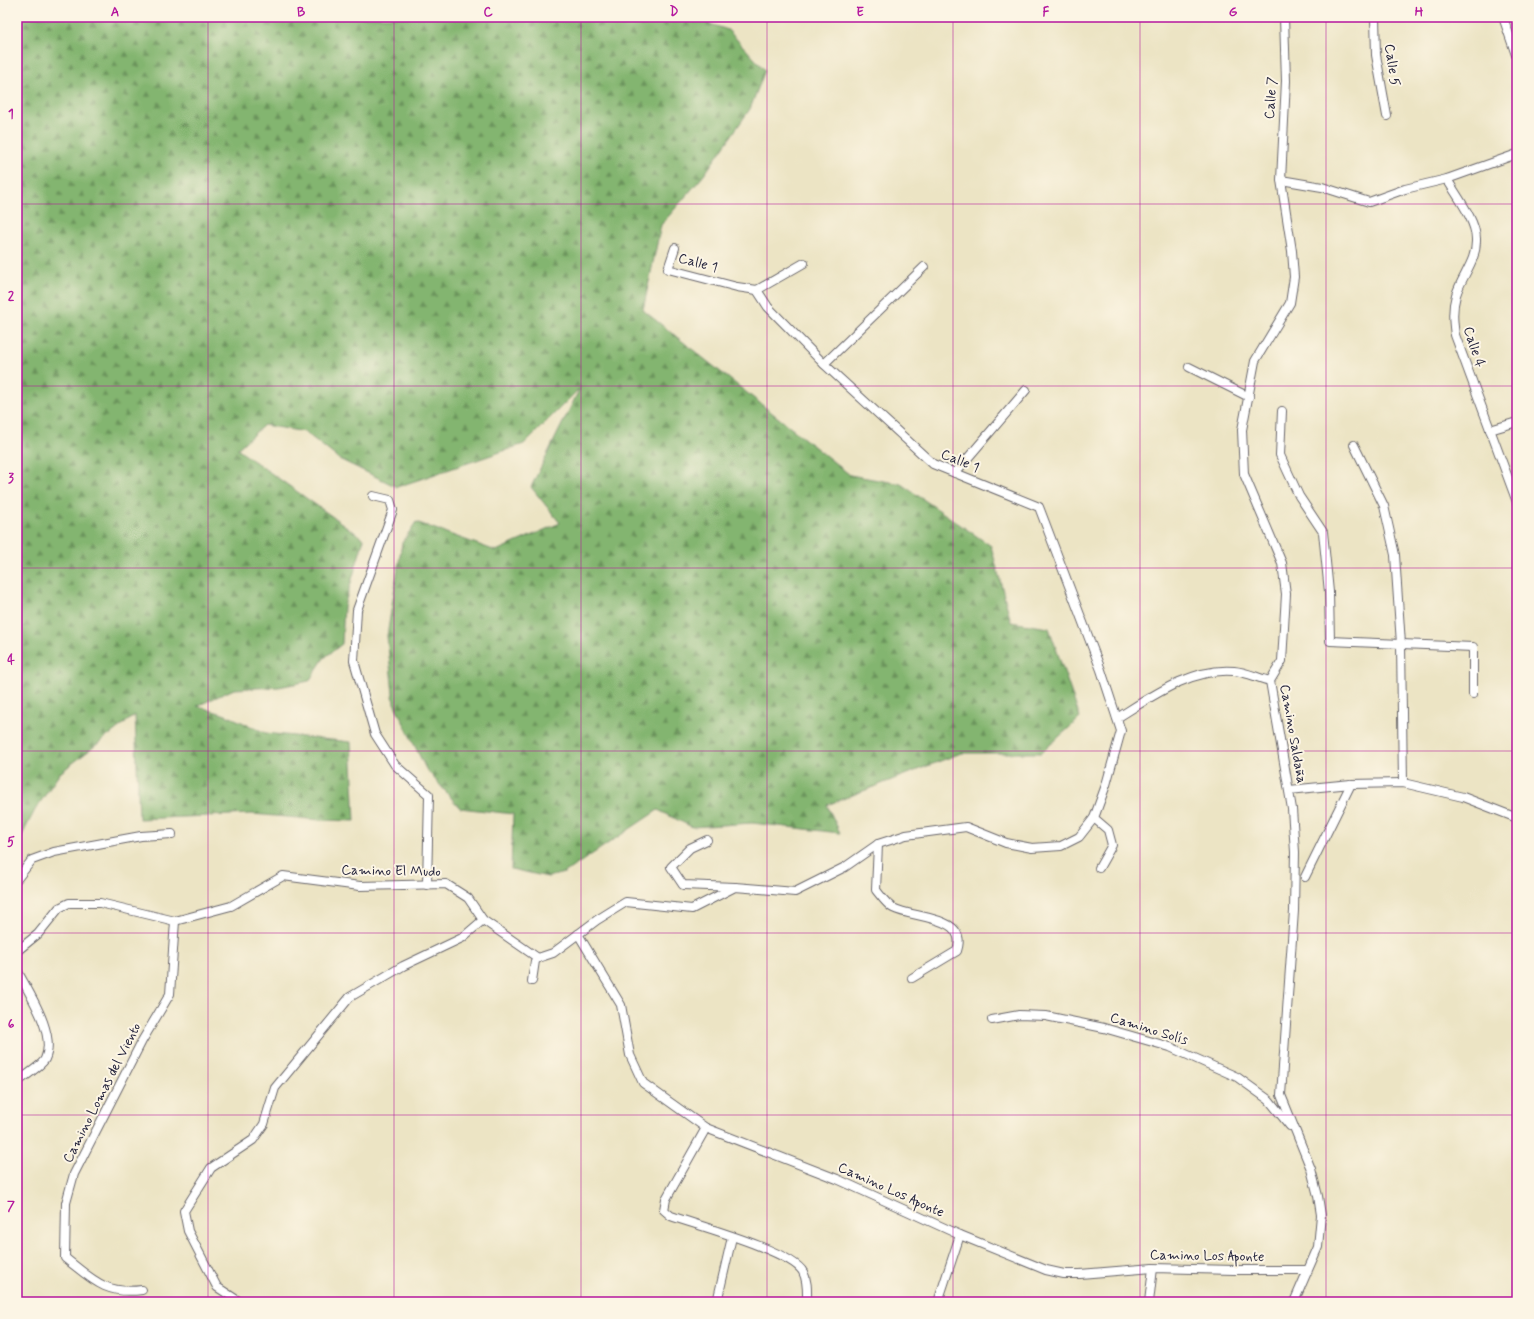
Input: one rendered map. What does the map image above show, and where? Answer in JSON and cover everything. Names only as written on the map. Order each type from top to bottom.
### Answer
[{"type":"street","name":"Calle 7","points":[[1281,180],[1286,81],[1284,17]]},
{"type":"street","name":"Calle 5","points":[[1375,17],[1376,55],[1387,116]]},
{"type":"street","points":[[1503,17],[1517,58]]},
{"type":"street","points":[[1281,180],[1322,187],[1369,202],[1405,189],[1447,179],[1517,154]]},
{"type":"street","name":"Calle 4","points":[[1447,179],[1470,218],[1476,238],[1473,261],[1456,294],[1452,314],[1455,335],[1517,502]]},
{"type":"street","name":"Camino Saldaña","points":[[1281,180],[1292,251],[1294,277],[1290,303],[1255,361],[1242,430],[1244,474],[1282,563],[1286,594],[1282,661],[1270,681],[1289,790],[1295,852],[1294,896],[1281,1095],[1310,1169],[1318,1196],[1320,1215],[1318,1247],[1294,1302]]},
{"type":"street","name":"Calle 1","points":[[675,248],[668,269],[737,288],[757,290],[768,307],[824,364],[933,464],[1039,507],[1117,718]]},
{"type":"street","points":[[757,290],[804,263]]},
{"type":"street","points":[[824,364],[924,267]]},
{"type":"street","points":[[1188,367],[1249,397]]},
{"type":"street","points":[[955,473],[1026,390]]},
{"type":"street","points":[[1282,411],[1280,456],[1299,496],[1323,532],[1329,592],[1330,641],[1473,647],[1473,694]]},
{"type":"street","points":[[1490,430],[1517,422]]},
{"type":"street","points":[[1354,445],[1384,506],[1395,556],[1401,644],[1403,783]]},
{"type":"street","points":[[373,496],[390,500],[393,510],[356,610],[354,661],[375,734],[395,765],[429,795],[427,885]]},
{"type":"street","points":[[707,840],[690,848],[670,868],[683,885],[736,887],[795,892],[845,866],[878,844],[906,835],[966,827],[1013,844],[1032,848],[1061,846],[1079,837],[1094,818],[1122,731],[1117,718],[1160,692],[1203,673],[1234,671],[1270,681]]},
{"type":"street","points":[[1289,790],[1351,784],[1403,783],[1464,797],[1517,818]]},
{"type":"street","points":[[1305,877],[1351,784]]},
{"type":"street","points":[[1094,818],[1108,830],[1112,845],[1099,868]]},
{"type":"street","points":[[17,879],[32,860],[54,852],[141,836],[172,834]]},
{"type":"street","points":[[878,844],[876,890],[892,908],[945,923],[957,931],[960,941],[956,951],[912,978]]},
{"type":"street","name":"Camino El Mudo","points":[[17,951],[38,934],[58,908],[69,903],[100,903],[175,921],[231,906],[283,876],[360,886],[446,884],[468,898],[483,920],[538,958]]},
{"type":"street","points":[[532,981],[538,958],[553,953],[597,920],[626,902],[692,909],[736,887]]},
{"type":"street","points":[[240,1302],[218,1287],[188,1231],[184,1211],[200,1185],[211,1168],[253,1140],[264,1124],[275,1088],[350,996],[402,966],[462,938],[483,920]]},
{"type":"street","name":"Camino Lomas del Viento","points":[[142,1290],[126,1293],[101,1286],[65,1258],[66,1203],[74,1174],[142,1041],[170,994],[175,921]]},
{"type":"street","name":"Camino Los Aponte","points":[[578,934],[620,1005],[630,1055],[643,1083],[706,1128],[837,1179],[960,1235],[1046,1270],[1064,1274],[1153,1268],[1307,1270]]},
{"type":"street","points":[[17,970],[45,1027],[49,1044],[45,1060],[17,1082]]},
{"type":"street","name":"Camino Solís","points":[[992,1020],[1019,1015],[1046,1016],[1104,1028],[1170,1047],[1238,1077],[1270,1100],[1295,1133]]},
{"type":"street","points":[[706,1128],[666,1199],[664,1210],[671,1216],[768,1249],[792,1261],[803,1271],[807,1284],[808,1302]]},
{"type":"street","points":[[938,1302],[960,1235]]},
{"type":"street","points":[[718,1302],[732,1237]]},
{"type":"street","points":[[1149,1302],[1153,1268]]},
{"type":"green space","points":[[17,17],[694,17],[728,30],[765,70],[750,109],[704,175],[661,225],[643,310],[850,475],[901,484],[991,546],[1011,622],[1049,628],[1080,718],[1041,753],[961,753],[827,805],[840,833],[752,823],[692,827],[658,810],[564,873],[548,877],[511,869],[513,814],[460,808],[426,769],[394,703],[387,636],[402,543],[416,522],[496,551],[560,523],[531,487],[580,388],[524,444],[397,487],[339,459],[305,432],[264,425],[237,449],[364,539],[344,606],[342,644],[324,658],[309,681],[279,687],[234,689],[197,706],[226,715],[266,733],[351,742],[355,821],[320,820],[252,814],[139,819],[135,715],[60,773],[35,810],[17,845]]}]
